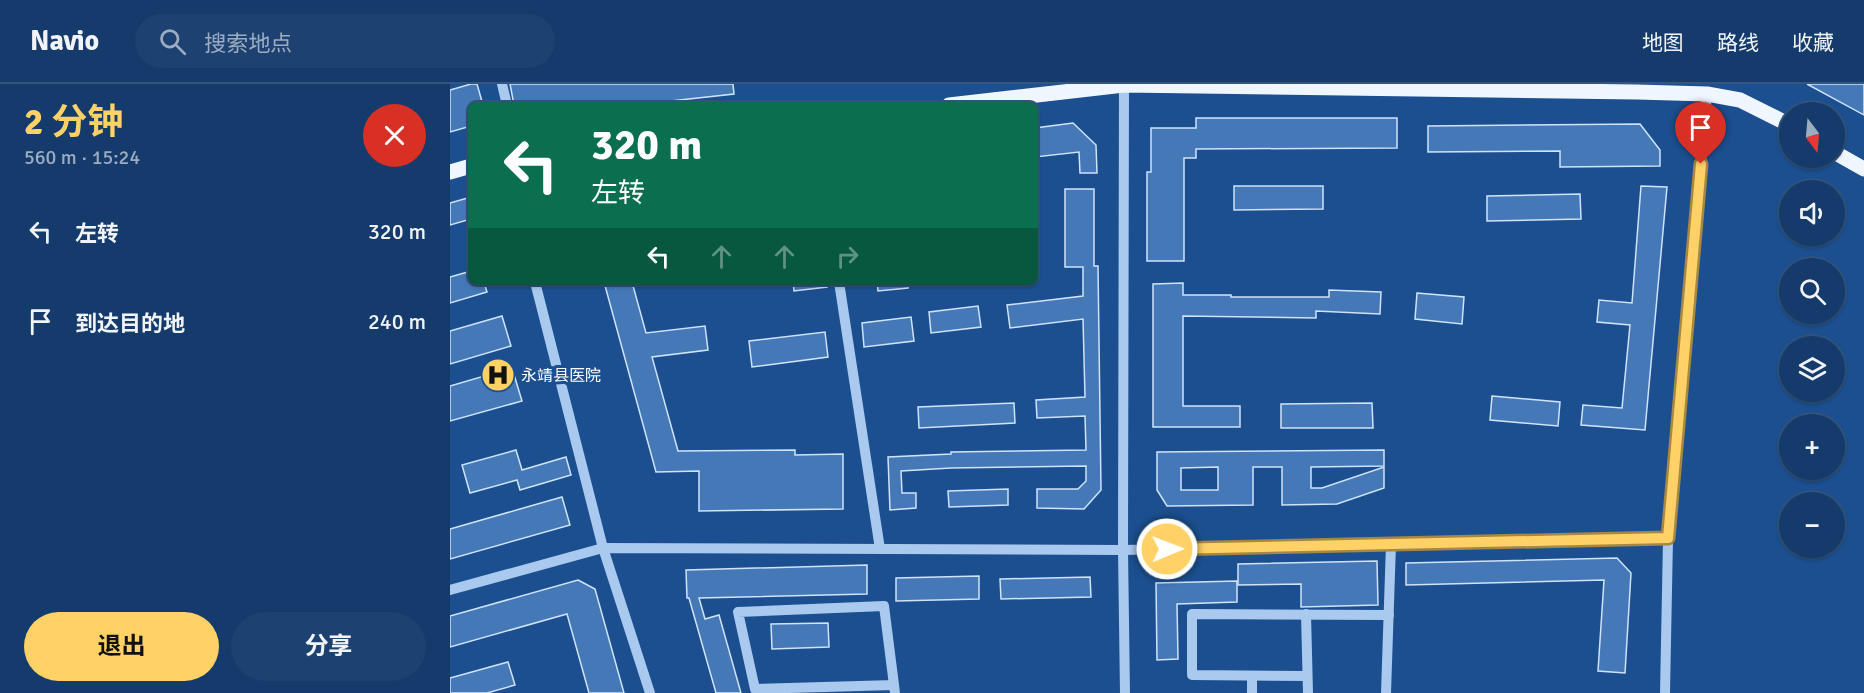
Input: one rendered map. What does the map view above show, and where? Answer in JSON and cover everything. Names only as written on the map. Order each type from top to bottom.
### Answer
[{"type":"main road","points":[[974,102],[1124,84],[1692,89],[1740,100],[1779,120]]},
{"type":"main road","points":[[1845,158],[1864,169]]},
{"type":"main road","points":[[450,172],[468,167]]},
{"type":"street","points":[[502,84],[506,102]]},
{"type":"street","points":[[1124,84],[1125,693]]},
{"type":"street","points":[[1665,693],[1668,538],[1707,94]]},
{"type":"street","points":[[536,285],[603,548],[650,693]]},
{"type":"street","points":[[839,285],[880,549]]},
{"type":"street","points":[[450,590],[603,548],[1123,550],[1668,538]]},
{"type":"street","points":[[1386,693],[1391,544]]},
{"type":"street","points":[[884,606],[894,689],[755,689],[738,612],[884,606]]},
{"type":"street","points":[[1307,676],[1192,675],[1192,614],[1389,615]]},
{"type":"street","points":[[1306,615],[1308,693]]},
{"type":"street","points":[[1252,676],[1252,693]]},
{"type":"building","points":[[477,84],[482,102],[468,102],[468,127],[450,132],[450,90]]},
{"type":"building","points":[[510,84],[733,84],[734,94],[661,102],[513,102]]},
{"type":"building","points":[[1807,84],[1864,84],[1864,115],[1845,105],[1845,102],[1840,102]]},
{"type":"building","points":[[1196,118],[1397,118],[1397,148],[1196,149],[1196,158],[1184,158],[1184,261],[1147,261],[1147,172],[1151,172],[1151,128],[1196,128]]},
{"type":"building","points":[[1073,123],[1096,145],[1097,173],[1080,173],[1079,152],[1038,157],[1038,128]]},
{"type":"building","points":[[1640,124],[1660,150],[1660,166],[1560,167],[1560,151],[1428,152],[1428,126]]},
{"type":"building","points":[[1234,186],[1323,186],[1323,209],[1234,210]]},
{"type":"building","points":[[1641,186],[1667,187],[1645,430],[1581,425],[1583,405],[1622,408],[1630,325],[1597,322],[1599,300],[1632,303]]},
{"type":"building","points":[[1065,189],[1094,189],[1094,266],[1098,266],[1101,490],[1084,509],[1037,508],[1037,489],[1078,489],[1086,481],[1086,466],[901,471],[902,493],[916,493],[916,508],[890,510],[888,457],[951,454],[951,452],[1086,450],[1085,416],[1037,418],[1036,400],[1085,397],[1083,319],[1010,328],[1007,305],[1083,296],[1083,267],[1065,267]]},
{"type":"building","points":[[1580,194],[1581,219],[1487,221],[1487,196]]},
{"type":"building","points":[[468,198],[468,220],[450,225],[450,203]]},
{"type":"building","points":[[468,272],[468,285],[485,285],[487,292],[450,303],[450,277]]},
{"type":"building","points":[[1183,283],[1183,295],[1329,297],[1329,290],[1381,292],[1380,314],[1316,311],[1316,318],[1183,316],[1183,406],[1240,406],[1240,427],[1153,427],[1153,284]]},
{"type":"building","points":[[605,285],[633,285],[646,333],[705,326],[708,350],[652,357],[678,451],[795,450],[795,455],[843,454],[843,509],[699,511],[699,471],[656,472]]},
{"type":"building","points":[[793,285],[827,285],[827,287],[794,291]]},
{"type":"building","points":[[877,285],[908,285],[908,288],[878,291]]},
{"type":"building","points":[[1417,293],[1464,297],[1462,324],[1415,319]]},
{"type":"building","points":[[978,306],[981,327],[931,333],[929,312]]},
{"type":"building","points":[[502,316],[511,346],[450,364],[450,331]]},
{"type":"building","points":[[911,317],[914,341],[864,347],[862,323]]},
{"type":"building","points":[[825,332],[828,357],[752,367],[749,341]]},
{"type":"building","points":[[512,368],[522,401],[450,421],[450,386]]},
{"type":"building","points":[[1492,396],[1560,402],[1558,426],[1490,420]]},
{"type":"building","points":[[1014,403],[1015,423],[919,428],[918,407]]},
{"type":"building","points":[[1372,403],[1373,428],[1281,428],[1281,404]]},
{"type":"building","points":[[516,450],[522,470],[566,457],[571,475],[520,490],[517,480],[470,493],[462,465]]},
{"type":"building","points":[[1384,450],[1384,466],[1311,467],[1311,488],[1322,488],[1384,467],[1384,488],[1337,504],[1282,505],[1282,467],[1253,467],[1253,505],[1167,506],[1157,490],[1157,452]],"holes":[[[1218,467],[1218,490],[1181,490],[1181,468]]]},
{"type":"building","points":[[1008,489],[1008,505],[949,507],[948,491]]},
{"type":"building","points":[[562,497],[570,525],[450,559],[450,529]]},
{"type":"building","points":[[1617,558],[1631,573],[1625,673],[1598,671],[1604,580],[1406,585],[1406,563]]},
{"type":"building","points":[[1377,561],[1378,605],[1301,607],[1301,584],[1238,585],[1238,564]]},
{"type":"building","points":[[867,565],[867,594],[699,598],[705,619],[719,615],[741,693],[716,693],[689,598],[687,598],[686,570]]},
{"type":"building","points":[[979,576],[979,599],[896,601],[896,578]]},
{"type":"building","points":[[1090,577],[1091,597],[1001,599],[1000,579]]},
{"type":"building","points":[[578,580],[595,589],[624,693],[589,693],[567,614],[450,647],[450,616]]},
{"type":"building","points":[[1237,581],[1237,602],[1177,604],[1178,659],[1157,660],[1156,583]]},
{"type":"building","points":[[828,623],[829,647],[772,649],[771,624]]},
{"type":"building","points":[[508,662],[515,685],[487,693],[450,693],[450,678]]},
{"type":"place","name":"永靖县医院","points":[[498,375]]},
{"type":"route","points":[[1167,549],[1668,538],[1701,164]]}]
